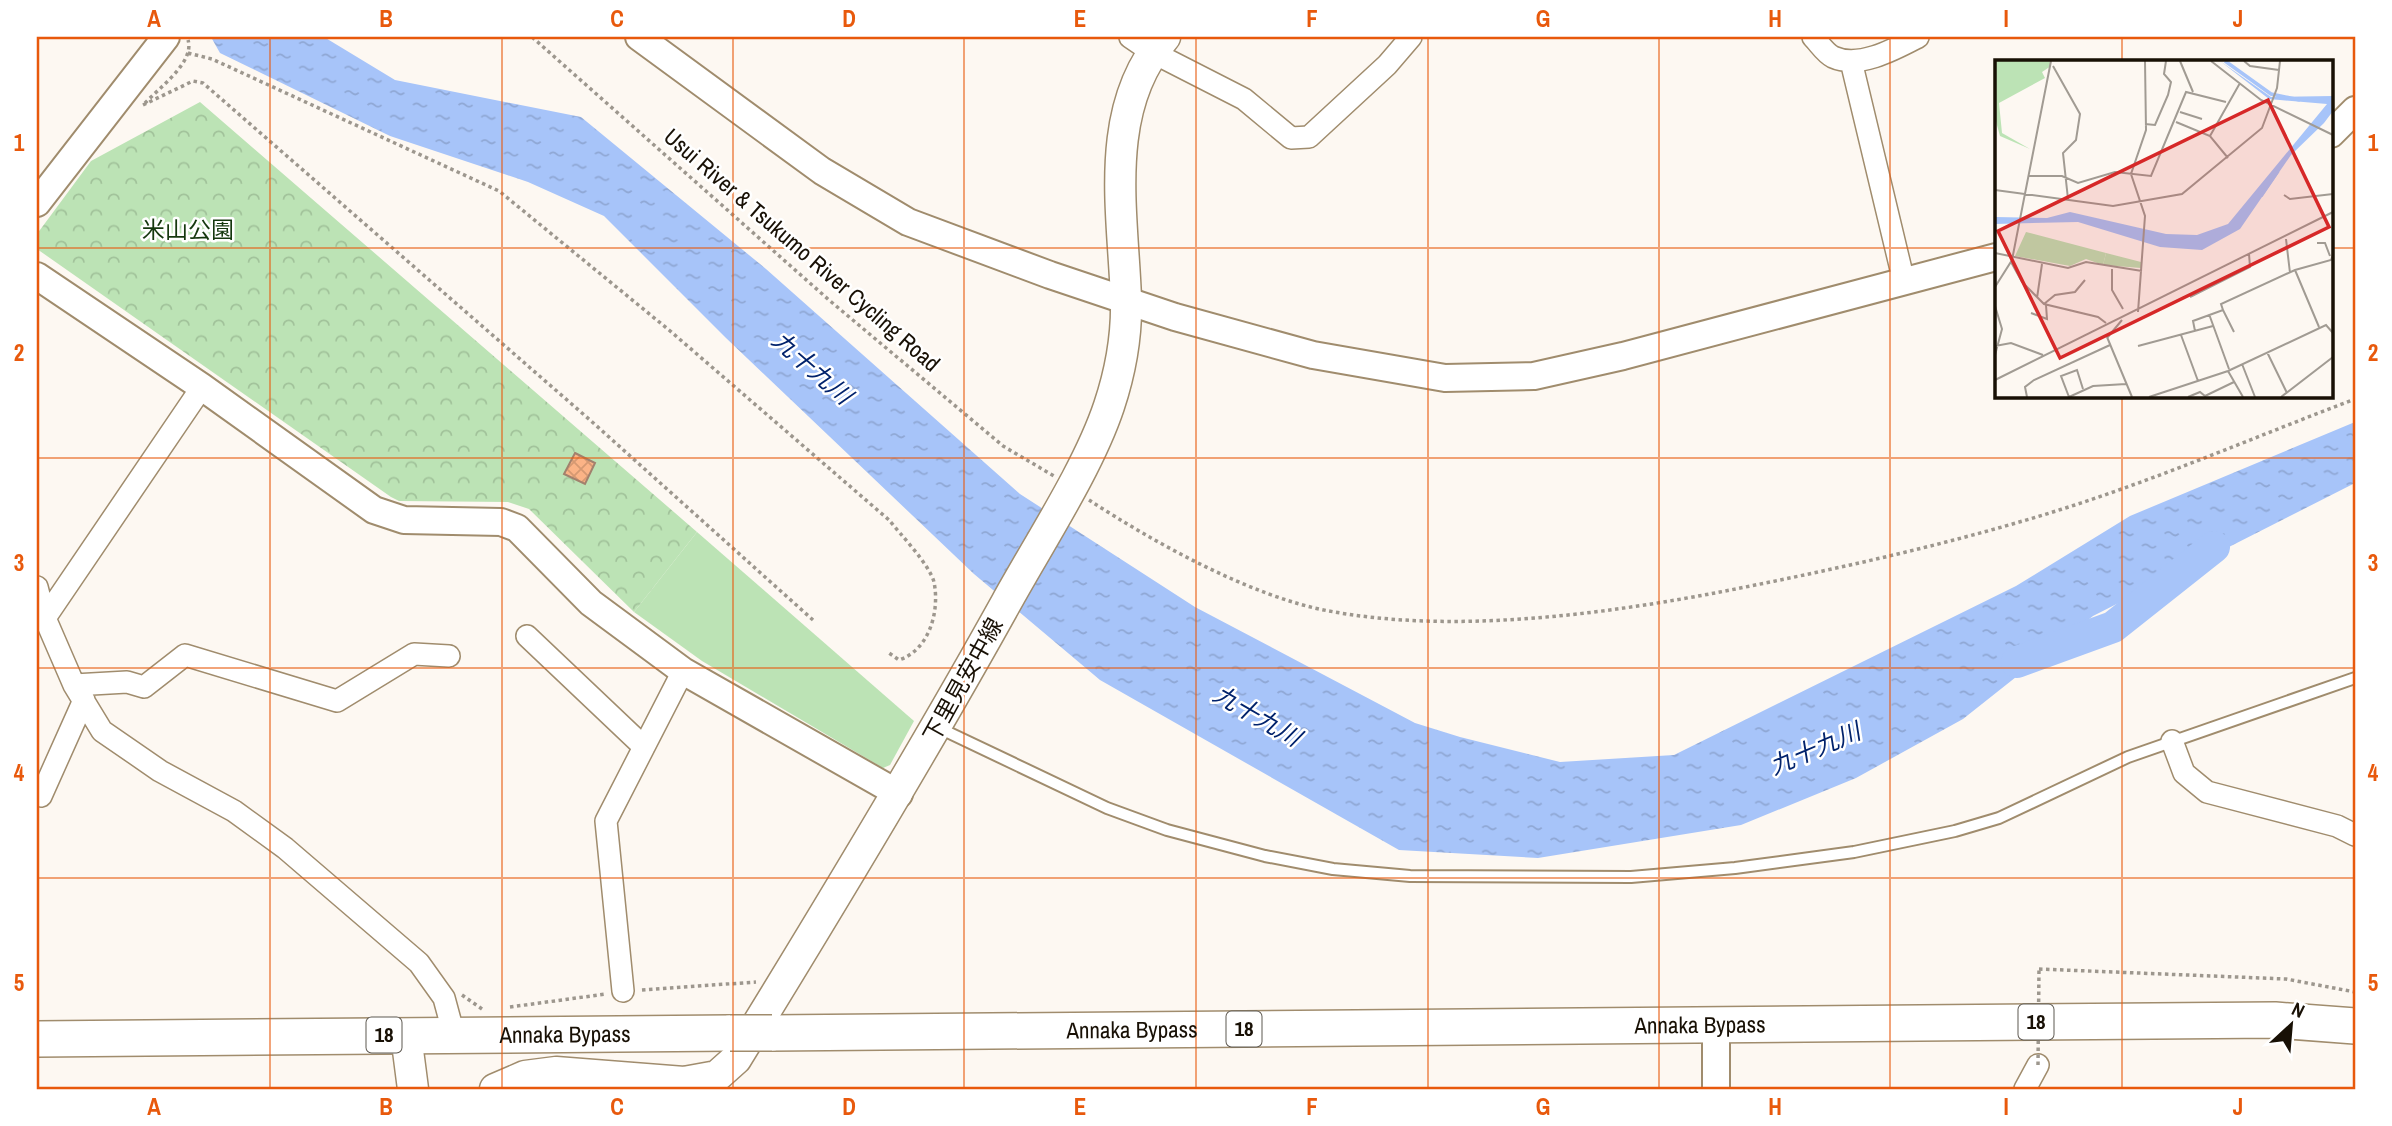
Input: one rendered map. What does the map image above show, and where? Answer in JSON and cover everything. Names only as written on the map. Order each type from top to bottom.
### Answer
[{"type":"highway","name":"Annaka Bypass","points":[[37,1039],[2275,1020],[2355,1026]]},
{"type":"main road","name":"下里見安中線","points":[[495,1089],[525,1076],[545,1073],[608,1082],[684,1082],[717,1076],[736,1059],[939,724],[1068,490],[1108,407],[1122,356],[1126,301],[1120,161],[1127,111],[1149,42]]},
{"type":"main road","points":[[406,1035],[413,1089]]},
{"type":"street","points":[[639,37],[822,171],[908,222],[1126,301],[1313,355],[1446,378],[1534,376],[1611,359],[1995,258]]},
{"type":"street","points":[[1149,42],[1244,99],[1291,138],[1309,137],[1387,65],[1411,37]]},
{"type":"street","points":[[1813,37],[1831,56],[1851,61],[1893,51],[1918,37]]},
{"type":"street","points":[[37,203],[171,39]]},
{"type":"street","points":[[1851,61],[1904,282]]},
{"type":"street","points":[[2332,133],[2355,110]]},
{"type":"street","points":[[37,276],[202,387],[374,510],[404,520],[501,522],[517,528],[591,603],[683,671],[899,794]]},
{"type":"street","points":[[45,618],[202,387]]},
{"type":"street","points":[[37,587],[45,618],[79,692],[102,731],[160,771],[234,811],[285,848],[419,963],[444,998],[454,1035]]},
{"type":"street","points":[[527,636],[644,747]]},
{"type":"street","points":[[79,692],[127,682],[144,687],[186,655],[337,701],[414,654],[449,656]]},
{"type":"street","points":[[623,991],[606,821],[683,671]]},
{"type":"street","points":[[37,793],[41,796],[79,692]]},
{"type":"street","points":[[2172,741],[2184,773],[2207,792],[2337,826],[2355,835]]},
{"type":"street","points":[[1716,1024],[1716,1089]]},
{"type":"street","points":[[2025,1089],[2038,1065]]},
{"type":"lane","points":[[939,724],[1107,808],[1219,846],[1333,869],[1410,876],[1630,877],[1735,868],[1854,852],[1955,831],[1999,818],[2128,757],[2355,678]]},
{"type":"path","name":"Usui River & Tsukumo River Cycling Road","points":[[532,37],[839,309],[1003,446],[1068,490],[1147,537],[1287,601],[1381,618],[1436,621],[1547,617],[1647,606],[1821,572],[2043,515],[2355,400]]},
{"type":"path","points":[[143,105],[188,53],[190,47],[171,39]]},
{"type":"path","points":[[188,53],[212,59],[499,191],[669,330],[889,520],[917,555],[933,581],[933,622],[922,644],[910,656],[899,660],[890,653]]},
{"type":"path","points":[[137,108],[193,81],[214,91],[813,620]]},
{"type":"path","points":[[2038,1065],[2039,969],[2286,979],[2355,992]]},
{"type":"path","points":[[509,1007],[623,991],[785,980]]},
{"type":"path","points":[[452,988],[484,1011]]},
{"type":"green space","name":"米山公園","points":[[200,102],[697,532],[634,612],[529,509],[508,502],[399,501],[391,497],[37,249],[37,234],[91,161]]},
{"type":"green space","points":[[697,532],[914,721],[890,765],[883,768],[702,661],[634,612]]},
{"type":"water","points":[[211,37],[324,37],[395,80],[581,117],[766,269],[1020,494],[1195,607],[1415,723],[1560,762],[1674,755],[2016,586],[2130,516],[2355,422],[2355,483],[2093,616],[1963,719],[1856,778],[1741,825],[1538,858],[1399,850],[1100,680],[974,574],[726,338],[604,216],[528,182],[390,136],[220,53]]},
{"type":"building","points":[[575,453],[595,463],[585,484],[564,474]]},
{"type":"waterway","name":"九十九川","points":[[2017,662],[2113,627],[2214,547]]}]
